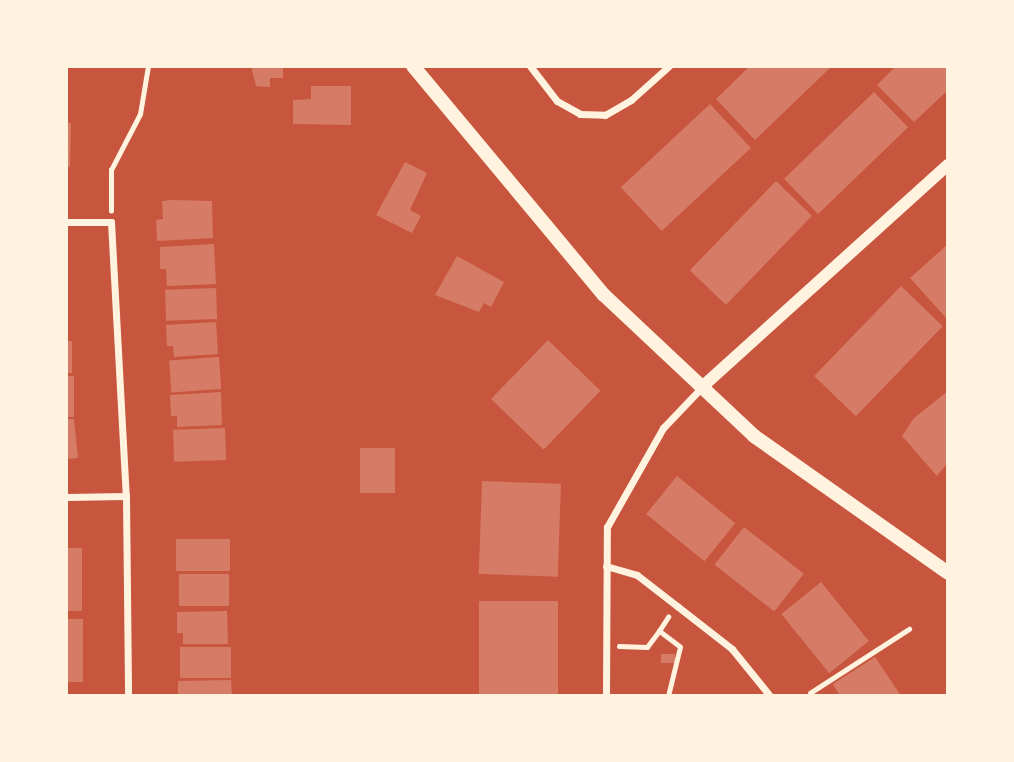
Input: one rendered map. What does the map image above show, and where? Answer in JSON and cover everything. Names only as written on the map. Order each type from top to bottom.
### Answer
[{"type":"main road","points":[[412,66],[604,295],[754,436],[947,573]]},
{"type":"street","points":[[530,66],[557,101],[580,114],[605,115],[631,100],[669,66]]},
{"type":"street","points":[[606,695],[607,527],[614,508],[663,428],[702,387],[947,165]]},
{"type":"street","points":[[66,222],[111,222],[126,496],[128,695]]},
{"type":"street","points":[[66,497],[126,496]]},
{"type":"street","points":[[607,566],[638,575],[732,649],[770,695]]},
{"type":"path","points":[[111,222],[111,170],[140,114],[148,66]]},
{"type":"path","points":[[618,646],[646,647],[670,615]]},
{"type":"path","points":[[810,693],[909,629]]},
{"type":"path","points":[[659,631],[680,647],[668,695]]},
{"type":"building","points":[[251,66],[283,66],[283,78],[270,78],[270,87],[256,86]]},
{"type":"building","points":[[750,66],[832,66],[755,140],[716,99]]},
{"type":"building","points":[[896,66],[948,66],[948,90],[914,122],[877,85]]},
{"type":"building","points":[[311,86],[351,86],[351,125],[293,124],[293,100],[311,99]]},
{"type":"building","points":[[874,92],[908,127],[818,214],[784,179]]},
{"type":"building","points":[[710,104],[751,148],[662,231],[621,187]]},
{"type":"building","points":[[66,123],[71,123],[70,167],[66,167]]},
{"type":"building","points":[[405,162],[427,173],[410,210],[421,216],[412,233],[376,215]]},
{"type":"building","points":[[776,181],[812,216],[726,305],[690,270]]},
{"type":"building","points":[[162,201],[212,201],[213,238],[157,241],[156,220],[163,219]]},
{"type":"building","points":[[214,244],[216,284],[167,286],[166,269],[160,269],[160,247]]},
{"type":"building","points":[[948,244],[948,320],[910,278]]},
{"type":"building","points":[[457,256],[504,282],[491,307],[484,303],[479,312],[435,295]]},
{"type":"building","points":[[901,286],[943,326],[856,416],[814,376]]},
{"type":"building","points":[[216,288],[217,319],[166,321],[165,290]]},
{"type":"building","points":[[216,322],[218,354],[174,357],[173,346],[167,346],[166,325]]},
{"type":"building","points":[[548,340],[601,391],[544,450],[491,399]]},
{"type":"building","points":[[66,341],[72,341],[72,373],[66,373]]},
{"type":"building","points":[[219,357],[221,389],[171,392],[169,360]]},
{"type":"building","points":[[66,376],[74,376],[74,417],[66,417]]},
{"type":"building","points":[[948,391],[948,462],[937,476],[902,436],[914,418]]},
{"type":"building","points":[[221,392],[222,425],[177,427],[177,416],[171,416],[170,395]]},
{"type":"building","points":[[66,419],[74,419],[78,458],[66,459]]},
{"type":"building","points":[[225,428],[226,460],[174,462],[173,430]]},
{"type":"building","points":[[360,448],[395,448],[395,493],[360,493]]},
{"type":"building","points":[[677,476],[735,523],[704,561],[646,514]]},
{"type":"building","points":[[482,481],[561,484],[558,577],[479,574]]},
{"type":"building","points":[[744,527],[804,574],[774,612],[714,565]]},
{"type":"building","points":[[176,539],[230,539],[230,571],[176,571]]},
{"type":"building","points":[[66,548],[82,548],[82,611],[66,611]]},
{"type":"building","points":[[179,574],[229,574],[229,606],[179,606]]},
{"type":"building","points":[[821,582],[869,641],[829,673],[781,614]]},
{"type":"building","points":[[479,601],[558,601],[558,696],[479,696]]},
{"type":"building","points":[[227,611],[228,644],[183,644],[183,633],[177,633],[177,612]]},
{"type":"building","points":[[66,619],[83,619],[83,682],[66,682]]},
{"type":"building","points":[[180,647],[231,647],[231,678],[180,678]]},
{"type":"building","points":[[661,654],[675,654],[675,663],[661,663]]},
{"type":"building","points":[[875,657],[901,696],[840,696],[833,684]]},
{"type":"building","points":[[231,680],[232,696],[178,694],[178,681]]}]
